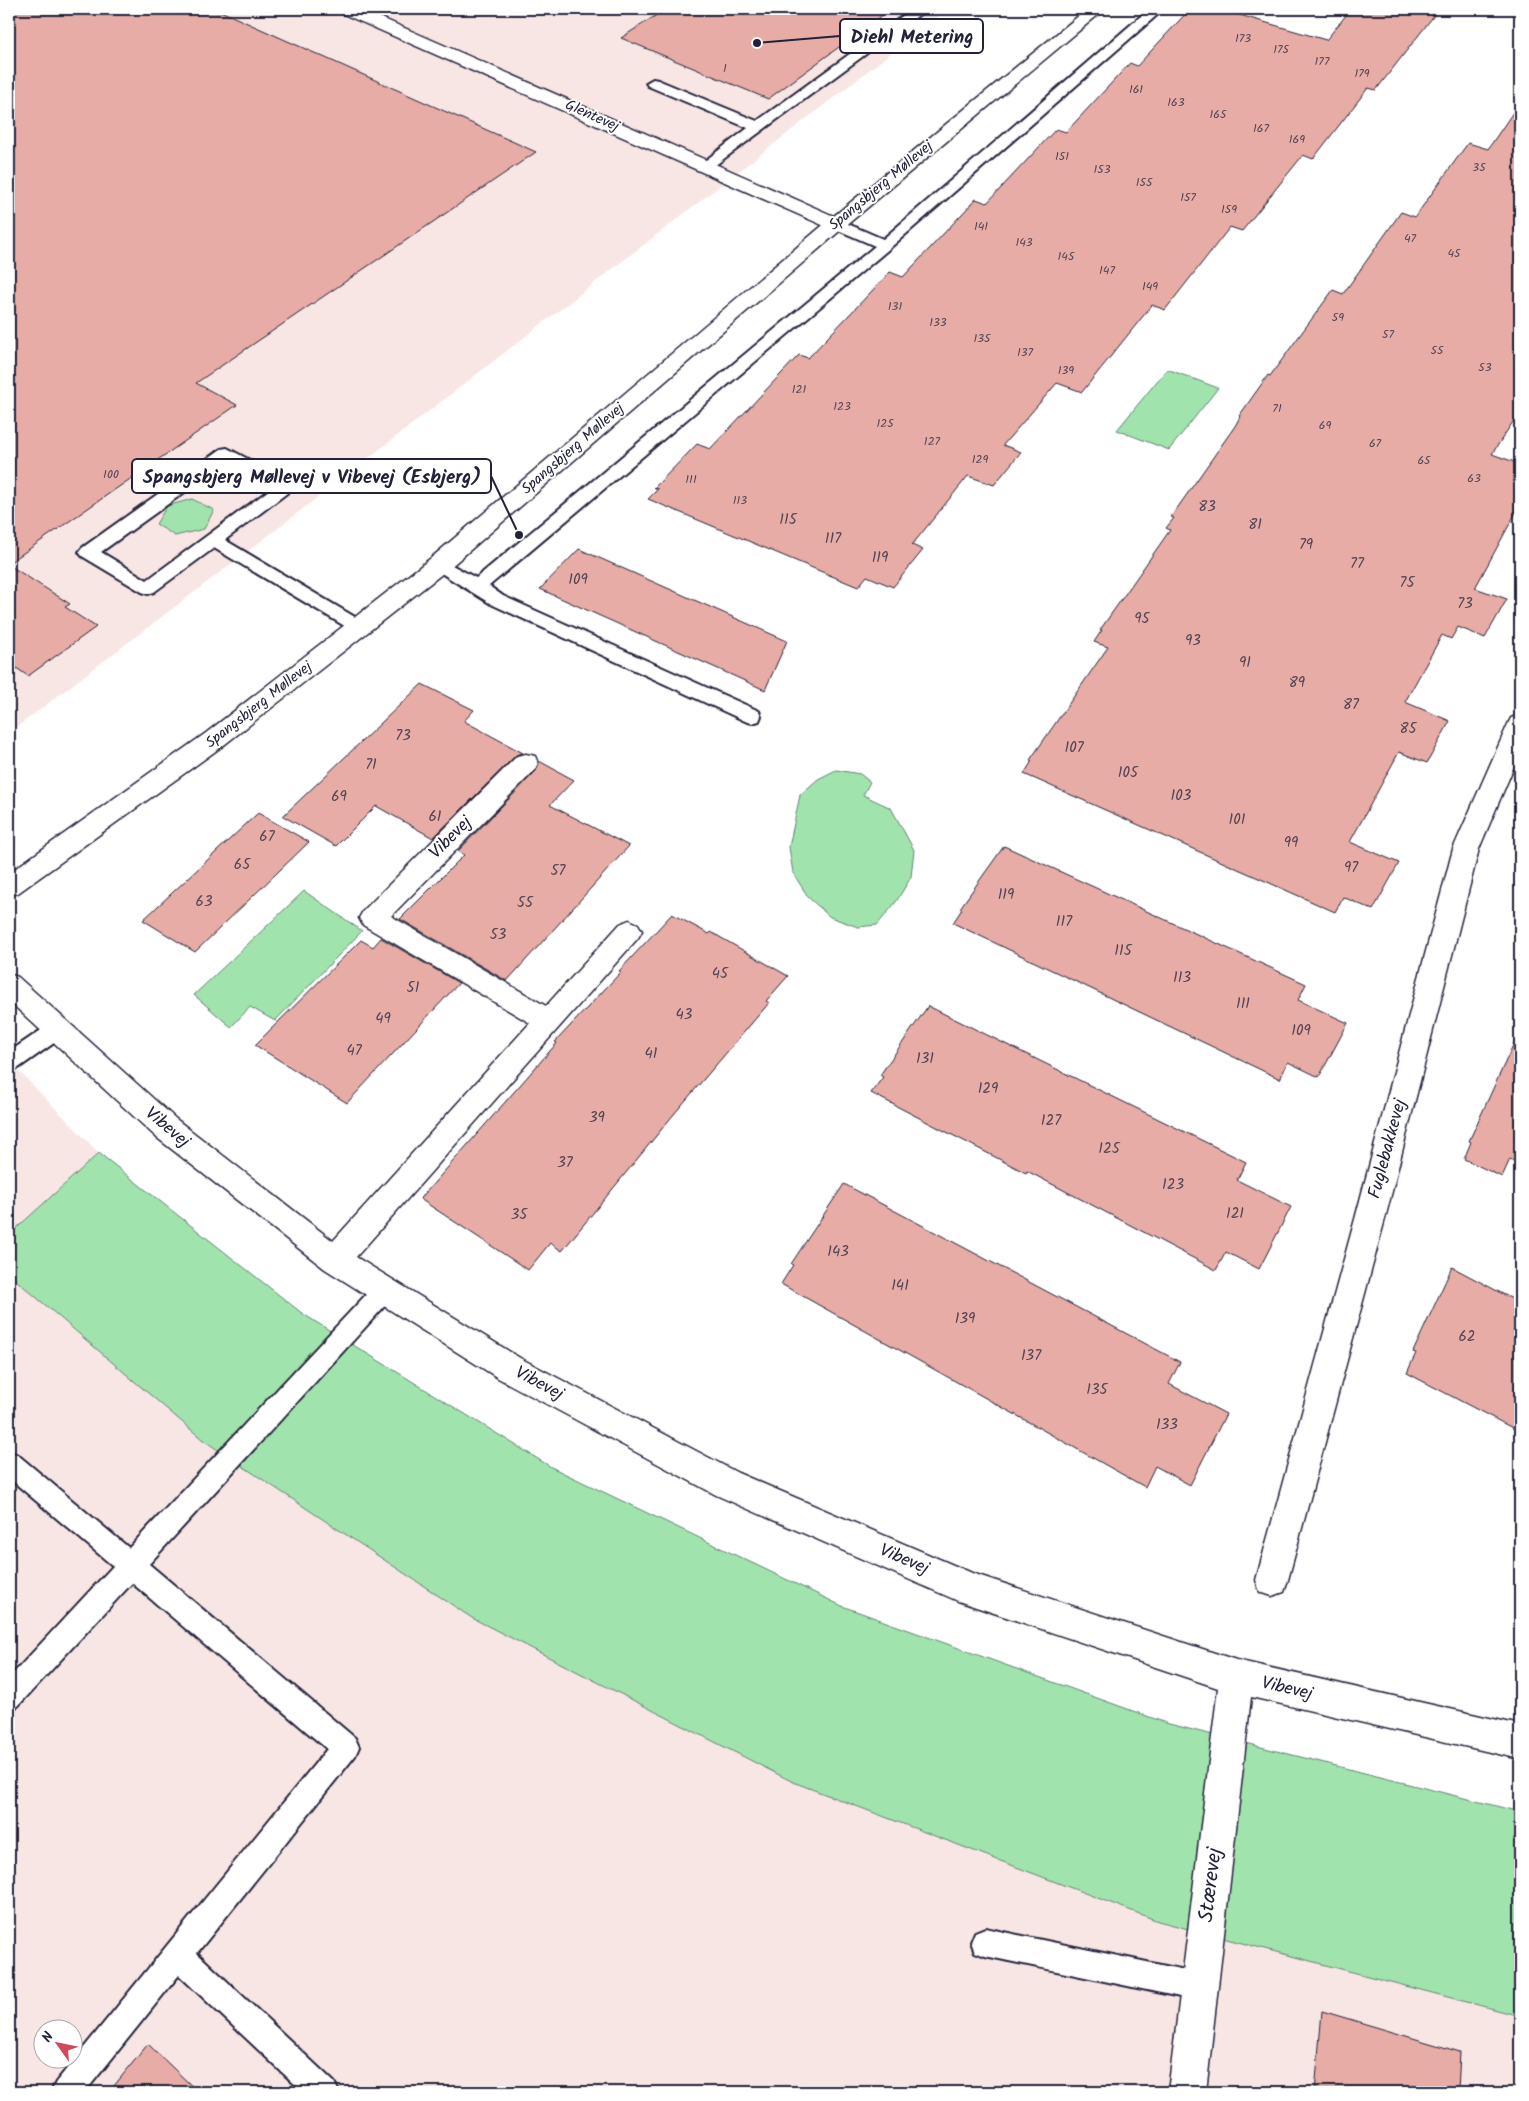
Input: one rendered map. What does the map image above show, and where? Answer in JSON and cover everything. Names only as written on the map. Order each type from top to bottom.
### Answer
[{"type":"street","name":"Glentevej","points":[[347,9],[836,224]]},
{"type":"street","name":"Spangsbjerg Møllevej","points":[[9,886],[215,739],[440,564],[836,224],[1096,9]]},
{"type":"street","name":"Fuglebakkevej","points":[[1272,1580],[1370,1219],[1466,849],[1520,724]]},
{"type":"street","name":"Vibevej","points":[[526,763],[372,918],[548,1021]]},
{"type":"street","points":[[335,1260],[629,931]]},
{"type":"street","name":"Vibevej","points":[[9,985],[166,1128],[335,1260],[509,1368],[727,1484],[970,1589],[1236,1677],[1520,1742]]},
{"type":"street","name":"Stærevej","points":[[1187,2092],[1236,1677]]},
{"type":"lane","points":[[705,166],[920,9]]},
{"type":"lane","points":[[477,586],[885,245],[1157,9]]},
{"type":"lane","points":[[653,83],[758,127]]},
{"type":"lane","points":[[836,224],[885,245]]},
{"type":"lane","points":[[227,453],[285,486],[213,540],[148,588],[88,552],[227,453]]},
{"type":"lane","points":[[213,540],[359,627]]},
{"type":"lane","points":[[440,564],[497,600],[752,716]]},
{"type":"lane","points":[[9,1064],[58,1030]]},
{"type":"lane","points":[[9,1697],[384,1291]]},
{"type":"lane","points":[[9,1463],[346,1747],[66,2092]]},
{"type":"lane","points":[[986,1942],[1199,1987]]},
{"type":"lane","points":[[178,1955],[324,2092]]},
{"type":"shaded area","points":[[9,9],[948,9],[273,532],[9,733]]},
{"type":"shaded area","points":[[9,1061],[99,1153],[9,1235]]},
{"type":"shaded area","points":[[9,1274],[203,1440],[472,1618],[793,1782],[1158,1921],[1520,2016],[1520,2092],[9,2092]]},
{"type":"green space","points":[[1167,369],[1218,388],[1169,450],[1117,430]]},
{"type":"green space","points":[[192,499],[214,510],[204,529],[175,536],[156,524],[167,506]]},
{"type":"green space","points":[[836,770],[860,774],[870,782],[863,795],[891,808],[914,850],[911,877],[896,902],[877,925],[858,927],[830,917],[808,897],[793,873],[789,847],[800,795],[818,779]]},
{"type":"green space","points":[[304,891],[362,931],[275,1021],[250,1007],[231,1027],[194,995]]},
{"type":"green space","points":[[99,1153],[303,1314],[551,1467],[842,1606],[1169,1724],[1520,1812],[1520,2016],[1158,1921],[793,1782],[472,1618],[203,1440],[9,1274],[9,1235]]},
{"type":"building","points":[[9,9],[216,9],[536,152],[196,383],[237,405],[9,563]]},
{"type":"building","points":[[666,9],[891,9],[768,99],[621,38]]},
{"type":"building","points":[[1190,9],[1219,9],[1326,40],[1351,9],[1439,9],[1376,90],[1368,88],[1313,159],[1303,155],[1242,231],[1230,227],[1165,310],[1152,305],[1082,392],[1057,383],[1003,445],[1021,452],[994,485],[968,476],[912,545],[923,550],[893,587],[867,576],[858,587],[648,499],[658,489],[654,488],[697,444],[710,449],[799,355],[808,358],[890,272],[903,277],[976,199],[987,203],[1056,129],[1066,132],[1130,63],[1137,66]]},
{"type":"building","points":[[1520,102],[1520,411],[1492,454],[1520,464],[1520,505],[1475,588],[1507,599],[1485,638],[1458,627],[1451,639],[1442,635],[1405,702],[1450,721],[1427,763],[1399,752],[1350,842],[1399,863],[1373,910],[1343,897],[1335,912],[1024,774],[1032,761],[1030,760],[1108,647],[1094,642],[1102,630],[1100,630],[1170,530],[1166,528],[1174,518],[1171,517],[1235,426],[1239,416],[1268,375],[1270,376],[1333,290],[1343,294],[1401,212],[1415,217],[1468,143],[1488,149]]},
{"type":"building","points":[[579,549],[787,641],[765,690],[540,589]]},
{"type":"building","points":[[9,565],[70,604],[65,607],[96,627],[28,676],[9,663]]},
{"type":"building","points":[[422,684],[474,710],[464,721],[523,753],[516,755],[433,838],[376,806],[336,846],[283,816]]},
{"type":"building","points":[[539,761],[574,780],[550,805],[629,846],[507,981],[400,919],[464,855],[458,851],[536,771]]},
{"type":"building","points":[[258,813],[309,842],[195,952],[143,920]]},
{"type":"building","points":[[1004,846],[1306,984],[1298,1000],[1348,1023],[1319,1077],[1288,1062],[1280,1079],[953,923],[962,909],[960,908]]},
{"type":"building","points":[[672,914],[709,934],[711,932],[788,976],[766,1001],[769,1003],[674,1114],[562,1251],[550,1243],[528,1270],[420,1199],[557,1043],[555,1042]]},
{"type":"building","points":[[381,938],[459,983],[347,1103],[255,1045],[361,940],[373,947]]},
{"type":"building","points":[[928,1006],[1246,1162],[1237,1180],[1291,1207],[1259,1269],[1226,1252],[1216,1270],[1027,1171],[1026,1173],[871,1093],[883,1077],[880,1075]]},
{"type":"building","points":[[1520,1030],[1520,1164],[1510,1159],[1502,1177],[1464,1159],[1471,1142],[1469,1141]]},
{"type":"building","points":[[844,1184],[1180,1362],[1169,1384],[1226,1414],[1190,1485],[1155,1466],[1145,1487],[781,1284],[793,1265],[791,1264]]},
{"type":"building","points":[[1452,1267],[1520,1303],[1520,1432],[1407,1373],[1416,1353],[1413,1352]]},
{"type":"building","points":[[1322,2011],[1460,2052],[1458,2092],[1315,2092]]},
{"type":"building","points":[[148,2044],[198,2092],[109,2092]]},
{"type":"place","name":"Diehl Metering","points":[[757,43]]},
{"type":"place","name":"Spangsbjerg Møllevej v Vibevej (Esbjerg)","points":[[519,535]]}]
